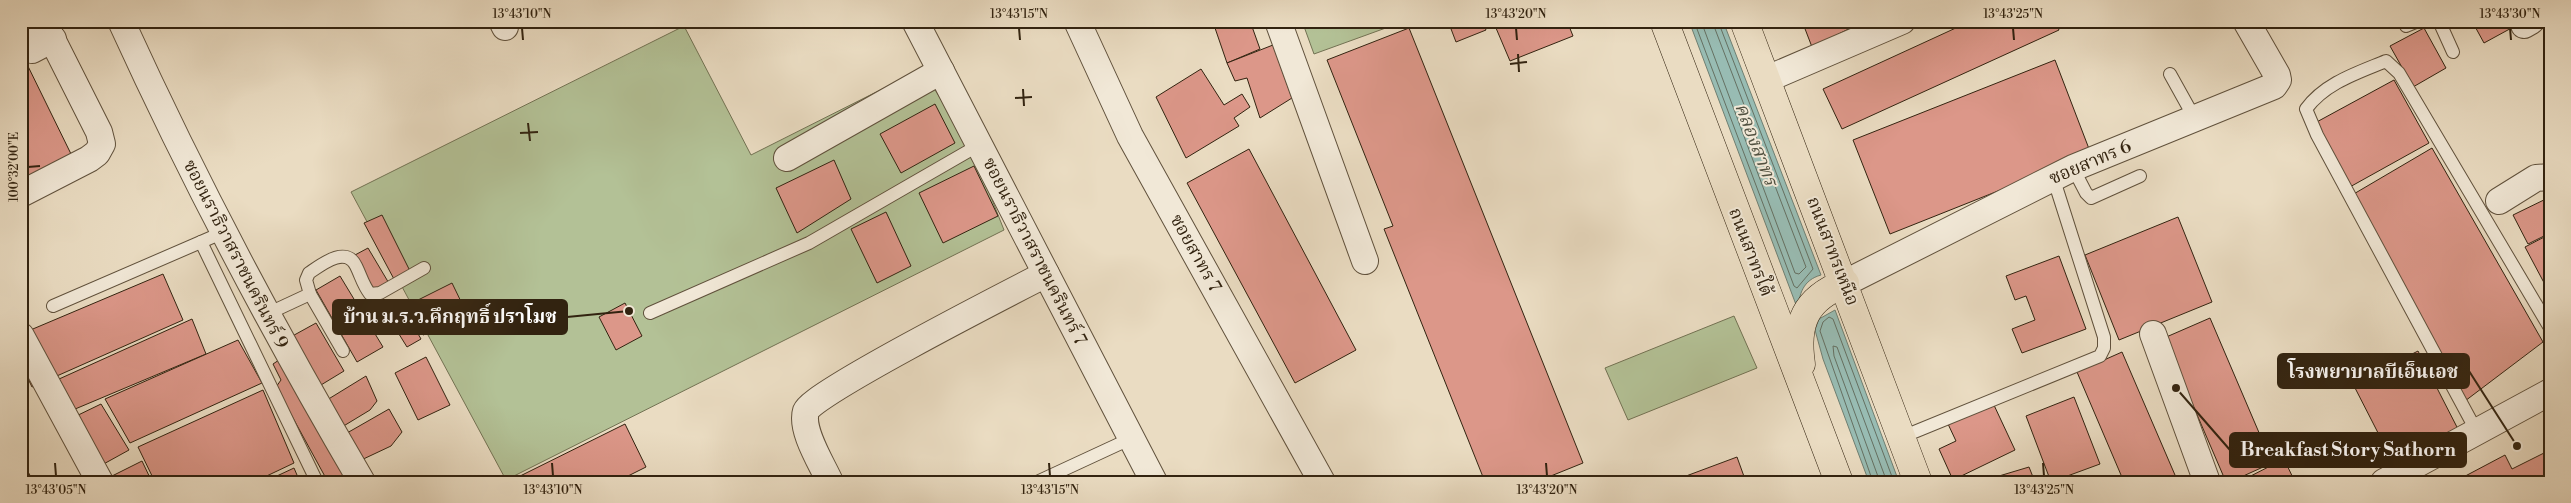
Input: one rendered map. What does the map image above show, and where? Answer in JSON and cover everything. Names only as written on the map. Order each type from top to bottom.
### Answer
[{"type":"main road","name":"ถนนสาทรใต้","points":[[1664,21],[1839,482]]},
{"type":"main road","name":"ถนนสาทรเหนือ","points":[[1744,21],[1845,283],[1918,482]]},
{"type":"main road","points":[[1805,393],[1799,352],[1801,322],[1807,309],[1826,291],[1845,283]]},
{"type":"street","name":"ซอยนราธิวาสราชนครินทร์ 9","points":[[121,21],[212,237],[267,314],[287,353],[362,482]]},
{"type":"street","name":"ซอยนราธิวาสราชนครินทร์ 7","points":[[915,21],[1154,482]]},
{"type":"street","name":"ซอยสาทร 7","points":[[1077,21],[1130,136],[1322,482]]},
{"type":"street","points":[[1278,21],[1365,261]]},
{"type":"street","points":[[1767,79],[1902,21]]},
{"type":"street","name":"ซอยสาทร 6","points":[[1845,283],[2063,172],[2274,86],[2278,80],[2246,21]]},
{"type":"street","points":[[21,29],[32,50],[48,30],[99,132],[102,144],[97,154],[89,159],[21,194]]},
{"type":"street","points":[[786,158],[941,71]]},
{"type":"street","points":[[2498,201],[2536,178],[2550,177]]},
{"type":"street","points":[[830,482],[807,431],[805,419],[809,406],[853,377],[1046,274]]},
{"type":"street","points":[[2153,334],[2207,482]]},
{"type":"street","points":[[21,336],[100,482]]},
{"type":"street","points":[[2384,482],[2550,392]]},
{"type":"lane","points":[[2439,21],[2453,52]]},
{"type":"lane","points":[[2477,432],[2317,135],[2306,109],[2315,97],[2346,77],[2386,61],[2399,73],[2550,328]]},
{"type":"lane","points":[[2170,74],[2195,119]]},
{"type":"lane","points":[[650,313],[809,243],[979,145]]},
{"type":"lane","points":[[2063,172],[2091,198],[2140,176]]},
{"type":"lane","points":[[1902,437],[2100,356],[2103,351],[2104,337],[2063,172]]},
{"type":"lane","points":[[53,306],[212,237],[317,482]]},
{"type":"lane","points":[[343,351],[310,294],[306,280],[309,273],[339,256],[346,257],[355,263],[364,287],[370,294],[380,293],[424,268]]},
{"type":"lane","points":[[267,314],[310,294]]},
{"type":"lane","points":[[1037,482],[1132,438]]},
{"type":"green space","points":[[1302,21],[1405,21],[1314,54]]},
{"type":"green space","points":[[684,26],[751,155],[922,69],[972,149],[1004,230],[506,480],[351,192]]},
{"type":"green space","points":[[1734,316],[1757,368],[1628,420],[1605,368]]},
{"type":"water","name":"คลองสาทร","points":[[1689,21],[1723,21],[1821,275],[1810,280],[1803,288],[1799,298],[1798,310]]},
{"type":"water","points":[[1835,310],[1899,482],[1869,482],[1823,359],[1815,330],[1819,319]]},
{"type":"building","points":[[1213,21],[1232,21],[1215,28]]},
{"type":"building","points":[[1232,21],[1250,21],[1260,49],[1227,63],[1215,28]]},
{"type":"building","points":[[1448,21],[1482,21],[1486,30],[1456,42]]},
{"type":"building","points":[[1493,21],[1567,21],[1573,36],[1510,61]]},
{"type":"building","points":[[1802,21],[1865,21],[1812,47]]},
{"type":"building","points":[[1971,21],[2055,21],[2059,30],[1842,129],[1823,89]]},
{"type":"building","points":[[2472,21],[2515,21],[2517,25],[2484,43]]},
{"type":"building","points":[[1409,28],[1583,463],[1536,482],[1485,482],[1384,229],[1393,226],[1327,60]]},
{"type":"building","points":[[2424,28],[2446,68],[2413,87],[2390,46]]},
{"type":"building","points":[[1273,45],[1292,98],[1260,118],[1247,78],[1235,81],[1227,63]]},
{"type":"building","points":[[21,52],[72,156],[21,183]]},
{"type":"building","points":[[2055,60],[2091,154],[1890,234],[1853,140]]},
{"type":"building","points":[[1201,69],[1224,105],[1242,94],[1250,107],[1234,118],[1239,126],[1186,158],[1156,97]]},
{"type":"building","points":[[2394,80],[2429,143],[2348,188],[2313,124]]},
{"type":"building","points":[[935,104],[955,143],[901,173],[880,134]]},
{"type":"building","points":[[2432,148],[2543,342],[2465,401],[2352,195]]},
{"type":"building","points":[[1249,149],[1356,350],[1295,383],[1187,183]]},
{"type":"building","points":[[834,160],[851,199],[797,233],[776,188]]},
{"type":"building","points":[[974,166],[998,216],[943,243],[919,193]]},
{"type":"building","points":[[2550,197],[2550,233],[2528,244],[2513,215]]},
{"type":"building","points":[[886,212],[911,266],[877,283],[851,229]]},
{"type":"building","points":[[382,215],[411,273],[395,281],[364,223]]},
{"type":"building","points":[[2178,217],[2212,302],[2119,340],[2085,255]]},
{"type":"building","points":[[2550,234],[2550,294],[2525,247]]},
{"type":"building","points":[[368,248],[390,285],[375,292],[355,255]]},
{"type":"building","points":[[2059,256],[2086,329],[2022,353],[2012,329],[2035,320],[2026,296],[2015,300],[2006,276]]},
{"type":"building","points":[[163,274],[183,320],[32,387],[21,364],[21,334]]},
{"type":"building","points":[[340,276],[383,347],[357,362],[316,290]]},
{"type":"building","points":[[452,283],[468,316],[423,335],[406,306]]},
{"type":"building","points":[[625,303],[642,336],[616,350],[599,317]]},
{"type":"building","points":[[404,309],[421,339],[407,347],[389,318]]},
{"type":"building","points":[[2210,318],[2272,463],[2230,482],[2226,482],[2164,338]]},
{"type":"building","points":[[192,319],[206,354],[68,412],[48,384]]},
{"type":"building","points":[[316,323],[344,371],[316,388],[287,339]]},
{"type":"building","points":[[238,340],[262,383],[130,443],[105,399]]},
{"type":"building","points":[[2418,351],[2460,433],[2395,466],[2353,384]]},
{"type":"building","points":[[2122,352],[2178,482],[2124,482],[2077,372]]},
{"type":"building","points":[[426,357],[450,405],[418,420],[395,373]]},
{"type":"building","points":[[282,358],[353,482],[328,482],[276,387],[281,380],[273,364]]},
{"type":"building","points":[[366,376],[377,401],[370,410],[337,430],[322,403]]},
{"type":"building","points":[[263,390],[294,463],[254,482],[155,482],[138,447]]},
{"type":"building","points":[[2074,397],[2100,464],[2051,482],[2026,416]]},
{"type":"building","points":[[1993,403],[2015,450],[1953,480],[1939,449],[1956,441],[1948,424]]},
{"type":"building","points":[[101,404],[129,450],[100,466],[70,419]]},
{"type":"building","points":[[389,409],[402,432],[391,446],[357,462],[340,437]]},
{"type":"building","points":[[625,424],[646,467],[616,482],[508,482]]},
{"type":"building","points":[[2550,450],[2550,482],[2454,482],[2505,455],[2512,469]]},
{"type":"building","points":[[1737,457],[1746,482],[1670,482]]},
{"type":"building","points":[[2284,459],[2295,482],[2239,482]]},
{"type":"building","points":[[21,460],[34,482],[21,482]]},
{"type":"building","points":[[142,461],[152,482],[107,482],[106,479]]},
{"type":"building","points":[[2029,467],[2035,482],[2001,482],[1999,476]]},
{"type":"building","points":[[294,468],[300,482],[264,482]]},
{"type":"place","name":"บ้าน ม.ร.ว.คึกฤทธิ์ ปราโมช","points":[[629,311]]},
{"type":"place","name":"Breakfast Story Sathorn","points":[[2176,388]]},
{"type":"place","name":"โรงพยาบาลบีเอ็นเอช","points":[[2517,446]]}]
